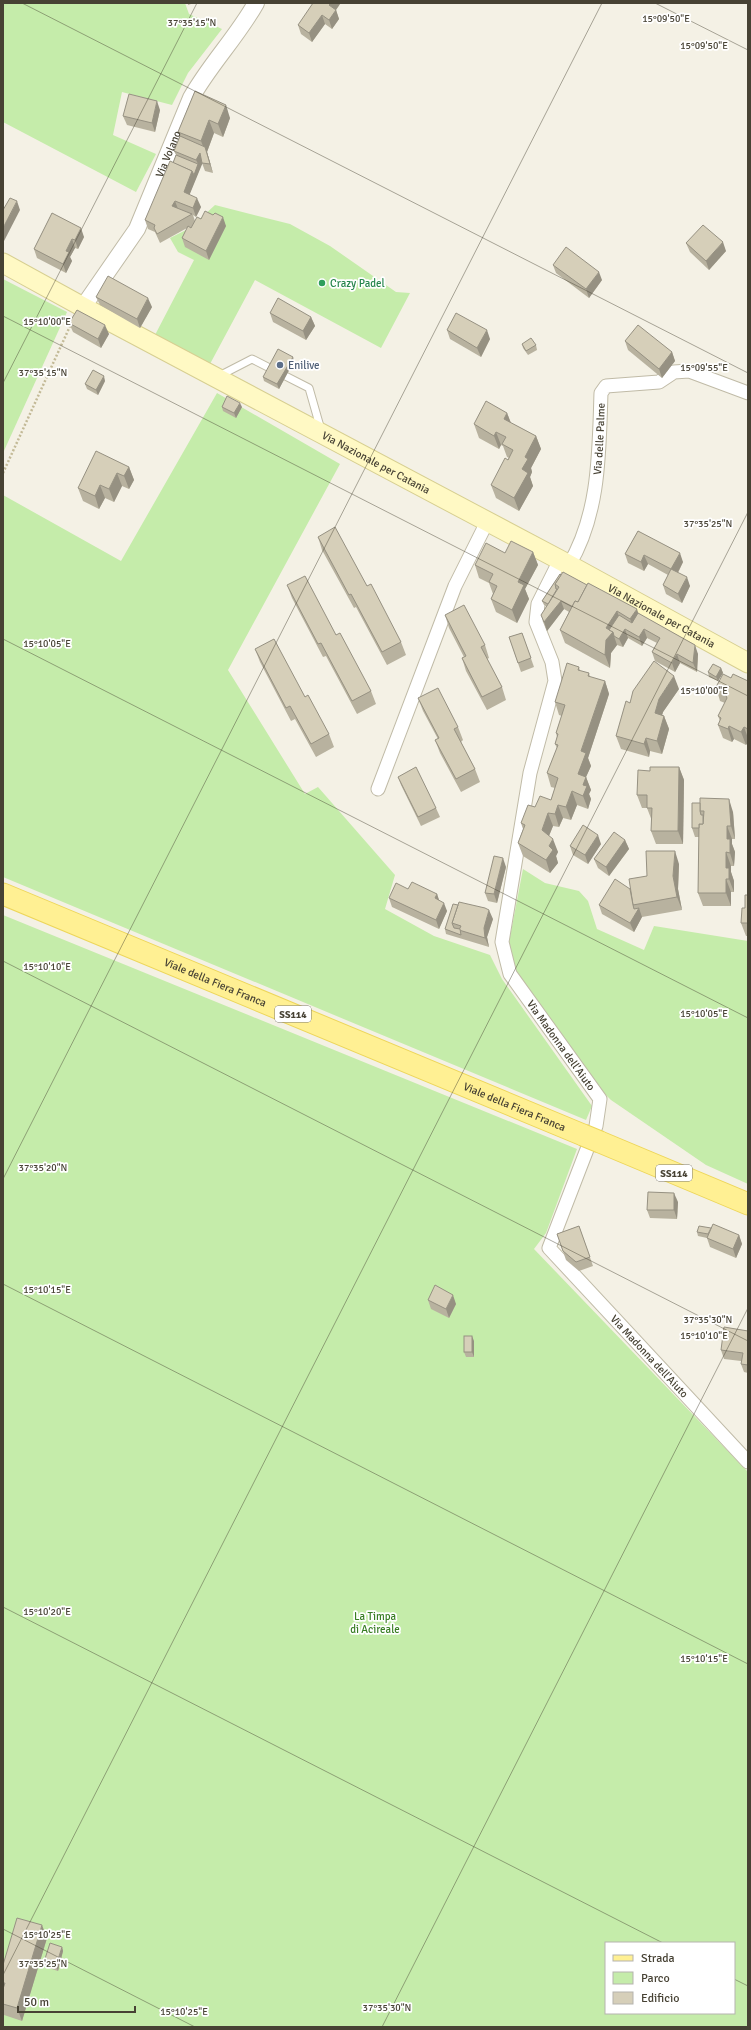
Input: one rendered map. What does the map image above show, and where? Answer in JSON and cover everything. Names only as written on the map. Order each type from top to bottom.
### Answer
[{"type":"main road","name":"Via Nazionale per Catania","points":[[3,263],[216,378],[742,657]]},
{"type":"main road","name":"Viale della Fiera Franca","points":[[3,894],[748,1204]]},
{"type":"street","name":"Via Volano","points":[[81,306],[137,229],[191,98],[200,81],[239,30],[256,3]]},
{"type":"street","name":"Via delle Palme","points":[[564,563],[576,553],[589,518],[598,472],[602,393],[606,386],[659,382],[674,372],[689,371],[748,393]]},
{"type":"street","points":[[378,789],[455,586],[487,522]]},
{"type":"street","name":"Via Madonna dell'Aiuto","points":[[564,563],[538,604],[536,622],[552,662],[555,681],[530,773],[502,942],[510,974],[600,1099],[596,1126],[549,1248],[748,1462]]},
{"type":"lane","points":[[216,378],[252,359],[308,388],[322,434]]},
{"type":"path","points":[[3,473],[81,306]]},
{"type":"green space","points":[[3,3],[185,3],[189,14],[222,29],[188,73],[172,105],[122,92],[113,135],[156,154],[136,192],[3,122]]},
{"type":"green space","name":"Crazy Padel","points":[[215,205],[290,224],[330,246],[396,292],[410,293],[381,348],[255,280],[210,364],[155,335],[194,260],[178,252],[170,238],[190,228]]},
{"type":"green space","points":[[3,279],[67,312],[3,453]]},
{"type":"green space","points":[[217,393],[340,464],[228,670],[305,794],[318,787],[395,875],[385,909],[434,936],[490,955],[502,979],[592,1106],[586,1120],[3,877],[3,495],[121,561]]},
{"type":"green space","points":[[523,869],[545,883],[579,891],[588,901],[597,929],[644,950],[654,926],[748,941],[748,1184],[706,1165],[611,1100],[602,1091],[515,973],[509,942]]},
{"type":"green space","name":"La Timpa di Acireale","points":[[3,915],[577,1149],[546,1233],[534,1249],[748,1472],[748,2027],[3,2027]]},
{"type":"building","points":[[313,3],[331,3],[329,5],[336,10],[329,20],[322,15],[309,33],[298,25]]},
{"type":"building","points":[[195,91],[226,105],[218,124],[209,120],[201,141],[178,132]]},
{"type":"building","points":[[129,94],[157,101],[152,123],[123,116]]},
{"type":"building","points":[[180,136],[205,147],[210,164],[202,163],[200,153],[196,160],[174,151]]},
{"type":"building","points":[[176,155],[198,164],[194,175],[192,171],[173,163]]},
{"type":"building","points":[[170,161],[192,171],[184,192],[197,198],[193,208],[175,201],[172,206],[192,214],[157,234],[154,228],[155,225],[145,220]]},
{"type":"building","points":[[10,198],[17,201],[3,228],[3,210]]},
{"type":"building","points":[[205,211],[213,215],[215,213],[223,217],[206,251],[182,238],[188,226],[191,228],[197,217],[201,219]]},
{"type":"building","points":[[52,213],[81,228],[75,240],[72,239],[66,251],[69,252],[63,264],[34,249]]},
{"type":"building","points":[[703,225],[723,242],[706,261],[686,243]]},
{"type":"building","points":[[566,247],[599,272],[586,289],[553,265]]},
{"type":"building","points":[[108,276],[148,298],[137,319],[96,297]]},
{"type":"building","points":[[278,298],[311,317],[303,331],[270,313]]},
{"type":"building","points":[[77,310],[105,325],[98,339],[69,323]]},
{"type":"building","points":[[456,313],[487,330],[477,348],[447,330]]},
{"type":"building","points":[[638,325],[672,352],[659,369],[625,341]]},
{"type":"building","points":[[531,338],[536,345],[526,351],[522,344]]},
{"type":"building","points":[[278,349],[293,357],[277,384],[263,377]]},
{"type":"building","points":[[93,370],[104,376],[96,390],[85,384]]},
{"type":"building","points":[[227,396],[240,403],[234,413],[222,407]]},
{"type":"building","points":[[486,401],[507,413],[504,419],[536,436],[525,457],[528,459],[522,469],[528,473],[514,498],[491,485],[505,458],[508,460],[513,450],[502,444],[506,437],[496,432],[494,436],[474,424]]},
{"type":"building","points":[[96,451],[129,467],[124,476],[117,473],[109,489],[100,485],[95,496],[78,488]]},
{"type":"building","points":[[335,527],[367,586],[371,584],[401,642],[382,652],[318,537]]},
{"type":"building","points":[[638,531],[680,553],[671,569],[644,555],[641,562],[625,554]]},
{"type":"building","points":[[511,541],[533,552],[518,582],[524,585],[512,610],[491,599],[497,586],[489,582],[493,574],[475,565],[486,543],[505,553]]},
{"type":"building","points":[[671,569],[687,577],[678,594],[663,585]]},
{"type":"building","points":[[563,572],[587,585],[578,602],[575,601],[572,607],[561,601],[544,622],[541,615],[559,587],[555,584]]},
{"type":"building","points":[[560,574],[561,575],[555,584],[557,589],[548,604],[542,601]]},
{"type":"building","points":[[305,576],[336,635],[340,633],[371,691],[352,701],[321,643],[318,644],[287,585]]},
{"type":"building","points":[[588,583],[637,609],[630,619],[617,611],[606,628],[613,632],[606,640],[605,655],[560,630],[575,601],[578,602]]},
{"type":"building","points":[[464,605],[485,645],[481,647],[502,687],[482,697],[462,658],[466,656],[445,615]]},
{"type":"building","points":[[638,613],[695,645],[693,663],[677,654],[672,663],[652,652],[660,638],[644,629],[639,637],[625,629],[619,639],[609,630],[619,615],[632,623]]},
{"type":"building","points":[[522,633],[531,658],[518,663],[509,637]]},
{"type":"building","points":[[274,639],[305,697],[308,695],[329,734],[311,744],[290,706],[286,708],[255,649]]},
{"type":"building","points":[[654,661],[674,676],[659,699],[655,713],[664,716],[657,741],[646,738],[644,744],[616,736],[626,701],[630,703],[633,691]]},
{"type":"building","points":[[567,663],[579,667],[578,670],[589,673],[588,676],[605,681],[581,751],[586,753],[578,774],[586,777],[583,785],[587,786],[583,796],[572,791],[566,807],[558,805],[555,814],[548,813],[542,830],[553,839],[549,846],[553,850],[546,860],[518,843],[525,825],[521,823],[528,805],[535,807],[540,796],[551,800],[558,778],[547,773],[558,745],[555,744],[558,734],[556,733],[565,705],[555,702]]},
{"type":"building","points":[[713,664],[721,668],[716,677],[708,672]]},
{"type":"building","points":[[723,674],[731,678],[733,674],[748,681],[748,729],[744,727],[741,732],[729,726],[728,729],[718,725],[721,718],[718,716],[727,698],[724,691],[716,687]]},
{"type":"building","points":[[438,688],[458,727],[454,729],[475,769],[456,779],[435,740],[439,738],[418,698]]},
{"type":"building","points":[[416,767],[436,808],[418,817],[398,777]]},
{"type":"building","points":[[650,767],[679,767],[678,831],[651,831],[652,808],[647,808],[647,795],[637,795],[638,770],[650,771]]},
{"type":"building","points":[[700,798],[729,799],[731,826],[727,826],[727,839],[730,839],[730,853],[726,852],[726,868],[729,868],[729,879],[726,879],[726,893],[698,893],[699,824],[703,824],[704,811],[700,811]]},
{"type":"building","points":[[692,803],[700,803],[701,815],[703,815],[703,824],[699,824],[699,828],[692,828]]},
{"type":"building","points":[[583,825],[598,835],[585,855],[570,846]]},
{"type":"building","points":[[614,832],[625,840],[606,867],[594,859]]},
{"type":"building","points":[[646,851],[675,851],[673,876],[677,897],[633,905],[629,879],[647,876]]},
{"type":"building","points":[[494,856],[503,858],[494,894],[485,893]]},
{"type":"building","points":[[615,879],[630,889],[634,909],[639,908],[630,923],[599,905]]},
{"type":"building","points":[[412,882],[437,894],[435,898],[444,903],[436,920],[389,898],[396,883],[408,889]]},
{"type":"building","points":[[745,895],[748,895],[748,923],[741,923],[742,908],[745,908]]},
{"type":"building","points":[[459,902],[489,910],[484,928],[485,938],[459,930],[461,926],[452,923]]},
{"type":"building","points":[[453,904],[458,905],[452,923],[454,928],[460,929],[461,935],[445,929]]},
{"type":"building","points":[[648,1192],[674,1193],[674,1210],[647,1210]]},
{"type":"building","points":[[713,1224],[739,1235],[733,1249],[707,1238]]},
{"type":"building","points":[[579,1226],[590,1257],[576,1262],[563,1251],[557,1234]]},
{"type":"building","points":[[699,1226],[711,1228],[708,1234],[697,1232]]},
{"type":"building","points":[[435,1285],[453,1295],[446,1309],[428,1300]]},
{"type":"building","points":[[724,1327],[748,1331],[748,1365],[741,1364],[743,1353],[721,1350]]},
{"type":"building","points":[[464,1336],[472,1336],[472,1352],[464,1352]]},
{"type":"building","points":[[17,1918],[42,1925],[17,2008],[3,2004],[3,1989],[5,1983],[3,1983],[3,1965]]},
{"type":"building","points":[[50,1943],[62,1947],[56,1966],[44,1962]]},
{"type":"place","name":"Crazy Padel","points":[[322,283]]},
{"type":"place","name":"Enilive","points":[[280,365]]}]
